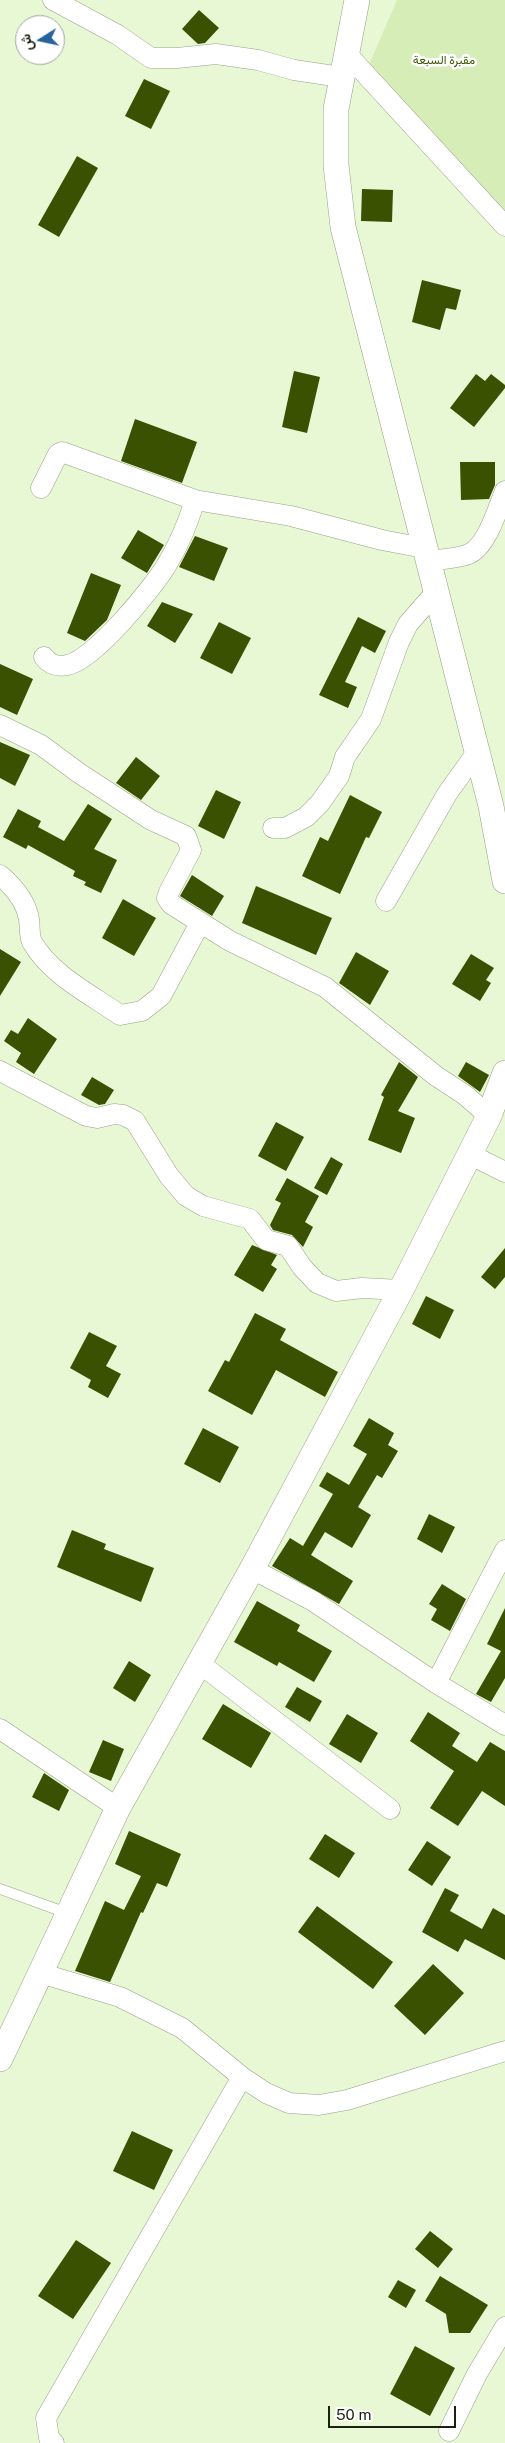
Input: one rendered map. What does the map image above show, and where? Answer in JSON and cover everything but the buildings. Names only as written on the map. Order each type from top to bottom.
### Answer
[{"type":"street","points":[[53,0],[111,31],[151,58],[177,58],[216,54],[258,60],[294,70],[341,77]]},
{"type":"street","points":[[357,0],[336,109],[335,138],[343,227],[491,806],[505,881]]},
{"type":"street","points":[[346,53],[505,226]]},
{"type":"street","points":[[41,488],[58,454],[62,452],[135,480],[195,500],[291,516],[382,540],[426,555],[460,557],[472,553],[485,538],[505,491]]},
{"type":"street","points":[[44,657],[48,663],[56,666],[69,665],[97,645],[137,606],[174,553],[195,500]]},
{"type":"street","points":[[273,828],[284,828],[306,817],[320,803],[339,776],[345,757],[371,719],[399,642],[408,624],[436,593]]},
{"type":"street","points":[[0,725],[41,746],[151,820],[186,836],[191,850],[167,898],[171,904],[230,941],[325,987],[419,1060],[436,1076],[465,1095],[489,1116]]},
{"type":"street","points":[[386,901],[447,794],[477,752]]},
{"type":"street","points":[[0,875],[12,885],[22,898],[29,917],[31,940],[52,967],[120,1015],[142,1012],[161,996],[200,923]]},
{"type":"street","points":[[0,1071],[86,1116],[97,1118],[114,1114],[123,1115],[135,1121],[169,1176],[186,1196],[203,1206],[250,1219],[266,1240],[288,1246],[302,1267],[318,1283],[336,1291],[362,1288],[401,1290]]},
{"type":"street","points":[[0,2059],[118,1808],[252,1569],[401,1290],[489,1116],[505,1073]]},
{"type":"street","points":[[469,1154],[505,1172]]},
{"type":"street","points":[[436,1683],[505,1550]]},
{"type":"street","points":[[252,1569],[313,1601],[436,1683],[505,1725]]},
{"type":"street","points":[[199,1664],[390,1809]]},
{"type":"street","points":[[0,1729],[118,1808]]},
{"type":"street","points":[[40,1973],[120,1997],[182,2028],[242,2077],[266,2093],[289,2103],[319,2105],[347,2100],[505,2051]]},
{"type":"street","points":[[54,2443],[49,2438],[46,2418],[242,2077]]},
{"type":"street","points":[[449,2431],[477,2374],[505,2327]]},
{"type":"lane","points":[[0,1889],[67,1913]]},
{"type":"green space","name":"مقبرة السبعة","points":[[397,0],[505,0],[505,218],[368,67]]}]
